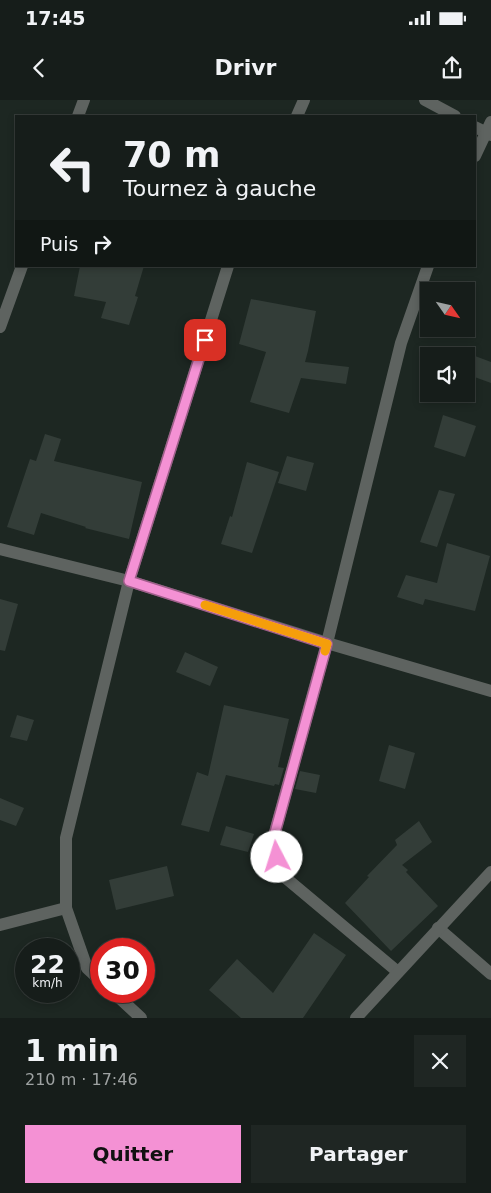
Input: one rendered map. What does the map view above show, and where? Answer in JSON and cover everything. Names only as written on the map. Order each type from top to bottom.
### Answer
[{"type":"street","points":[[78,115],[84,100]]},
{"type":"street","points":[[297,115],[304,100]]},
{"type":"street","points":[[425,100],[453,115]]},
{"type":"street","points":[[476,154],[486,129]]},
{"type":"street","points":[[0,327],[22,267]]},
{"type":"street","points":[[90,971],[87,968],[66,908],[66,838],[129,581],[228,267]]},
{"type":"street","points":[[398,972],[281,874],[273,840],[327,644],[400,343],[428,267]]},
{"type":"street","points":[[0,549],[129,581],[327,644],[491,691]]},
{"type":"street","points":[[356,1018],[491,872]]},
{"type":"street","points":[[0,925],[66,908]]},
{"type":"street","points":[[438,928],[491,974]]},
{"type":"street","points":[[125,1003],[141,1018]]},
{"type":"building","points":[[80,267],[144,267],[135,296],[138,297],[129,325],[101,318],[106,302],[74,296]]},
{"type":"building","points":[[251,299],[316,311],[305,362],[349,367],[346,384],[301,378],[289,413],[250,402],[266,352],[239,344]]},
{"type":"building","points":[[475,356],[491,362],[491,383],[475,377]]},
{"type":"building","points":[[443,415],[476,426],[465,457],[434,447]]},
{"type":"building","points":[[45,434],[61,439],[54,461],[142,482],[129,539],[85,528],[41,513],[34,535],[7,527],[30,459],[36,461]]},
{"type":"building","points":[[287,456],[314,463],[306,491],[278,483]]},
{"type":"building","points":[[247,462],[279,472],[252,553],[221,544],[230,516],[232,517]]},
{"type":"building","points":[[439,490],[455,494],[437,547],[420,542]]},
{"type":"building","points":[[447,543],[490,556],[475,611],[425,599],[423,605],[397,597],[406,575],[437,583]]},
{"type":"building","points":[[0,599],[18,604],[5,651],[0,650]]},
{"type":"building","points":[[185,652],[218,667],[210,686],[176,672]]},
{"type":"building","points":[[224,705],[289,719],[278,767],[284,768],[279,785],[275,784],[274,786],[226,775],[209,832],[181,825],[197,772],[208,776]]},
{"type":"building","points":[[17,715],[34,720],[27,741],[10,737]]},
{"type":"building","points":[[389,745],[415,753],[405,789],[379,781]]},
{"type":"building","points":[[300,771],[320,775],[316,793],[295,789]]},
{"type":"building","points":[[0,798],[24,808],[16,826],[0,820]]},
{"type":"building","points":[[419,821],[432,842],[402,865],[408,870],[406,872],[438,906],[391,951],[345,903],[369,877],[367,876],[397,845],[395,840]]},
{"type":"building","points":[[226,826],[254,834],[248,852],[220,845]]},
{"type":"building","points":[[167,866],[174,896],[116,910],[109,880]]},
{"type":"building","points":[[314,933],[346,955],[303,1018],[241,1018],[209,990],[237,959],[273,993]]},
{"type":"slow traffic","points":[[205,605],[327,644],[325,651]]},
{"type":"route","points":[[205,340],[129,581],[327,644],[273,840],[277,857]]}]
